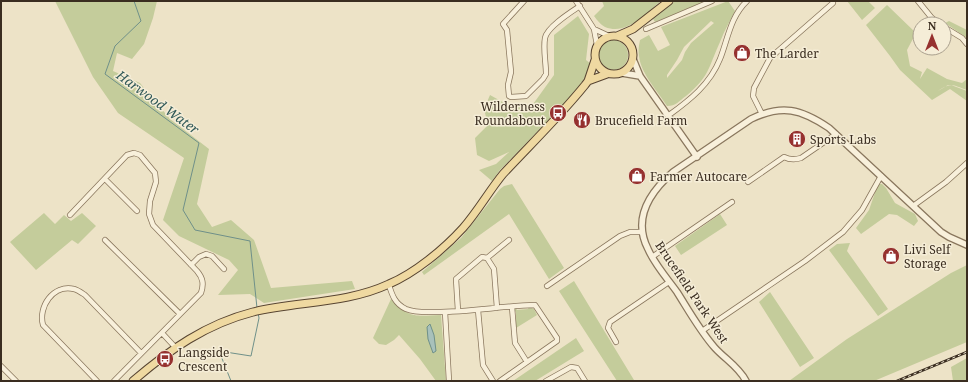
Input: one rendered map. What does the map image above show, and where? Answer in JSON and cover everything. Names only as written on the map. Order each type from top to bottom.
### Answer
[{"type":"main road","points":[[607,74],[597,66],[595,52],[597,45],[604,38],[609,36],[617,36],[633,30],[670,1]]},
{"type":"main road","points":[[630,45],[633,30]]},
{"type":"main road","points":[[588,81],[607,74],[612,75],[622,73],[631,65],[633,59],[632,49],[630,45],[622,38],[617,36]]},
{"type":"main road","points":[[133,381],[175,347],[201,332],[234,318],[253,312],[356,296],[389,285],[412,272],[440,250],[463,227],[502,176],[575,98],[588,81],[595,60]]},
{"type":"street","points":[[576,1],[594,29],[597,45]]},
{"type":"street","points":[[646,29],[712,1]]},
{"type":"street","points":[[738,1],[742,5]]},
{"type":"street","points":[[669,115],[691,99],[708,80],[720,59],[728,31],[742,5],[747,1]]},
{"type":"street","points":[[918,1],[930,16]]},
{"type":"street","points":[[522,2],[503,24],[507,30],[511,72],[508,85],[509,96],[511,97],[526,96],[543,79],[546,74],[545,38],[548,32],[565,16],[580,6]]},
{"type":"street","points":[[762,114],[753,96],[754,88],[770,58],[834,3]]},
{"type":"street","points":[[594,29],[609,36]]},
{"type":"street","points":[[952,32],[962,38],[967,44]]},
{"type":"street","points":[[633,59],[640,76],[669,115],[697,157]]},
{"type":"street","points":[[622,73],[640,76]]},
{"type":"street","name":"Brucefield Park West","points":[[746,381],[740,372],[716,349],[702,331],[652,257],[647,248],[642,232],[644,211],[651,195],[661,182],[673,172],[751,119],[762,114],[783,110],[793,110],[806,114],[820,122],[836,134],[941,232],[967,244]]},
{"type":"street","points":[[748,182],[784,157],[796,160],[801,158],[836,134]]},
{"type":"street","points":[[70,215],[127,155],[134,153],[140,155],[155,173],[156,182],[150,201],[149,214],[153,225],[202,277],[203,287],[201,293],[114,381]]},
{"type":"street","points":[[913,206],[946,182],[967,163]]},
{"type":"street","points":[[702,331],[843,232],[862,210],[881,176]]},
{"type":"street","points":[[105,179],[137,211]]},
{"type":"street","points":[[652,257],[732,202]]},
{"type":"street","points":[[547,286],[620,236],[630,232],[642,232]]},
{"type":"street","points":[[105,240],[180,314]]},
{"type":"street","points":[[458,311],[456,279],[482,258],[487,258],[509,240]]},
{"type":"street","points":[[191,264],[199,257],[206,254],[212,256],[224,269]]},
{"type":"street","points":[[487,258],[494,269],[497,308]]},
{"type":"street","points":[[616,342],[608,328],[610,322],[669,282]]},
{"type":"street","points":[[389,285],[394,300],[406,309],[419,312],[478,310],[535,305],[557,341],[555,344],[500,381]]},
{"type":"street","points":[[97,381],[43,325],[42,315],[44,305],[50,297],[60,290],[75,289],[85,295],[141,353]]},
{"type":"street","points":[[512,307],[515,344],[527,362]]},
{"type":"street","points":[[478,310],[483,365],[493,381]]},
{"type":"street","points":[[444,312],[449,381]]},
{"type":"street","points":[[162,333],[175,347]]},
{"type":"street","points":[[1,366],[16,381]]},
{"type":"street","points":[[546,381],[571,367],[577,368],[585,381]]},
{"type":"green space","points":[[55,1],[157,1],[144,44],[132,59],[117,53],[113,71],[140,83],[170,119],[209,149],[197,204],[212,227],[231,220],[254,240],[271,288],[352,281],[355,289],[264,303],[250,294],[218,295],[238,270],[229,260],[179,236],[163,220],[184,158],[118,113],[93,77]]},
{"type":"green space","points":[[602,1],[661,1],[636,22],[628,26],[613,29],[605,27],[594,16],[604,6]]},
{"type":"green space","points":[[675,1],[709,1],[655,22],[653,19]]},
{"type":"green space","points":[[728,1],[735,11],[723,34],[708,71],[700,83],[677,103],[670,106],[667,106],[650,82],[640,63],[640,40],[649,35],[658,51],[670,45],[661,27]],"holes":[[[711,21],[714,23],[691,43],[682,60],[667,78],[667,75],[684,47]]]},
{"type":"green space","points":[[847,1],[868,1],[875,8],[862,20]]},
{"type":"green space","points":[[887,5],[912,29],[912,41],[907,50],[910,66],[922,72],[920,79],[927,68],[947,79],[962,83],[967,79],[967,90],[952,85],[967,91],[967,101],[950,89],[932,100],[900,70],[866,25]]},
{"type":"green space","points":[[578,16],[589,34],[586,60],[591,64],[586,76],[573,95],[500,170],[492,181],[479,170],[496,164],[509,152],[489,161],[477,155],[475,138],[488,125],[484,109],[490,95],[508,105],[531,107],[554,75],[554,35]]},
{"type":"green space","points":[[952,22],[967,30],[967,38],[952,28]]},
{"type":"green space","points":[[613,40],[619,41],[627,49],[627,61],[619,69],[613,70],[607,69],[599,61],[598,55],[599,49],[607,41]]},
{"type":"green space","points":[[512,184],[564,268],[549,279],[509,214],[424,275],[422,272],[461,238],[500,189],[504,186]]},
{"type":"green space","points":[[878,184],[882,184],[886,188],[895,203],[915,214],[918,221],[914,226],[897,215],[889,214],[861,234],[856,228],[869,210]]},
{"type":"green space","points":[[44,213],[55,224],[64,215],[71,221],[82,213],[96,226],[78,244],[72,240],[36,270],[10,242]]},
{"type":"green space","points":[[720,214],[727,225],[681,255],[675,246]]},
{"type":"green space","points":[[850,243],[847,251],[888,309],[878,316],[829,250],[837,244]]},
{"type":"green space","points":[[967,265],[967,342],[874,381],[789,381],[847,339],[951,273]]},
{"type":"green space","points":[[574,281],[634,380],[617,381],[559,291]]},
{"type":"green space","points":[[770,292],[814,358],[800,367],[759,302]]},
{"type":"green space","points":[[391,299],[403,310],[413,315],[441,315],[446,381],[436,381],[420,359],[399,335],[386,345],[379,344],[373,338]]},
{"type":"green space","points":[[529,307],[534,309],[537,315],[516,328],[516,312],[514,310],[516,308],[517,310],[528,309]]},
{"type":"green space","points":[[576,338],[584,351],[535,381],[513,381]]},
{"type":"green space","points":[[967,358],[967,381],[953,381],[951,367]]},
{"type":"water","points":[[430,324],[434,335],[436,351],[433,353],[428,339],[427,327]]},
{"type":"waterway","name":"Harwood Water","points":[[134,1],[141,21],[115,46],[105,74],[199,143],[183,210],[195,230],[250,241],[257,308]]},
{"type":"waterway","name":"Harwood Water","points":[[231,381],[219,351],[251,356],[259,318],[258,313]]},
{"type":"railway","points":[[897,381],[967,352]]},
{"type":"place","name":"The Larder","points":[[742,53]]},
{"type":"place","name":"Wilderness Roundabout","points":[[558,113]]},
{"type":"place","name":"Brucefield Farm","points":[[582,120]]},
{"type":"place","name":"Sports Labs","points":[[797,139]]},
{"type":"place","name":"Farmer Autocare","points":[[637,176]]},
{"type":"place","name":"Livi Self Storage","points":[[891,256]]},
{"type":"place","name":"Langside Crescent","points":[[165,359]]}]
